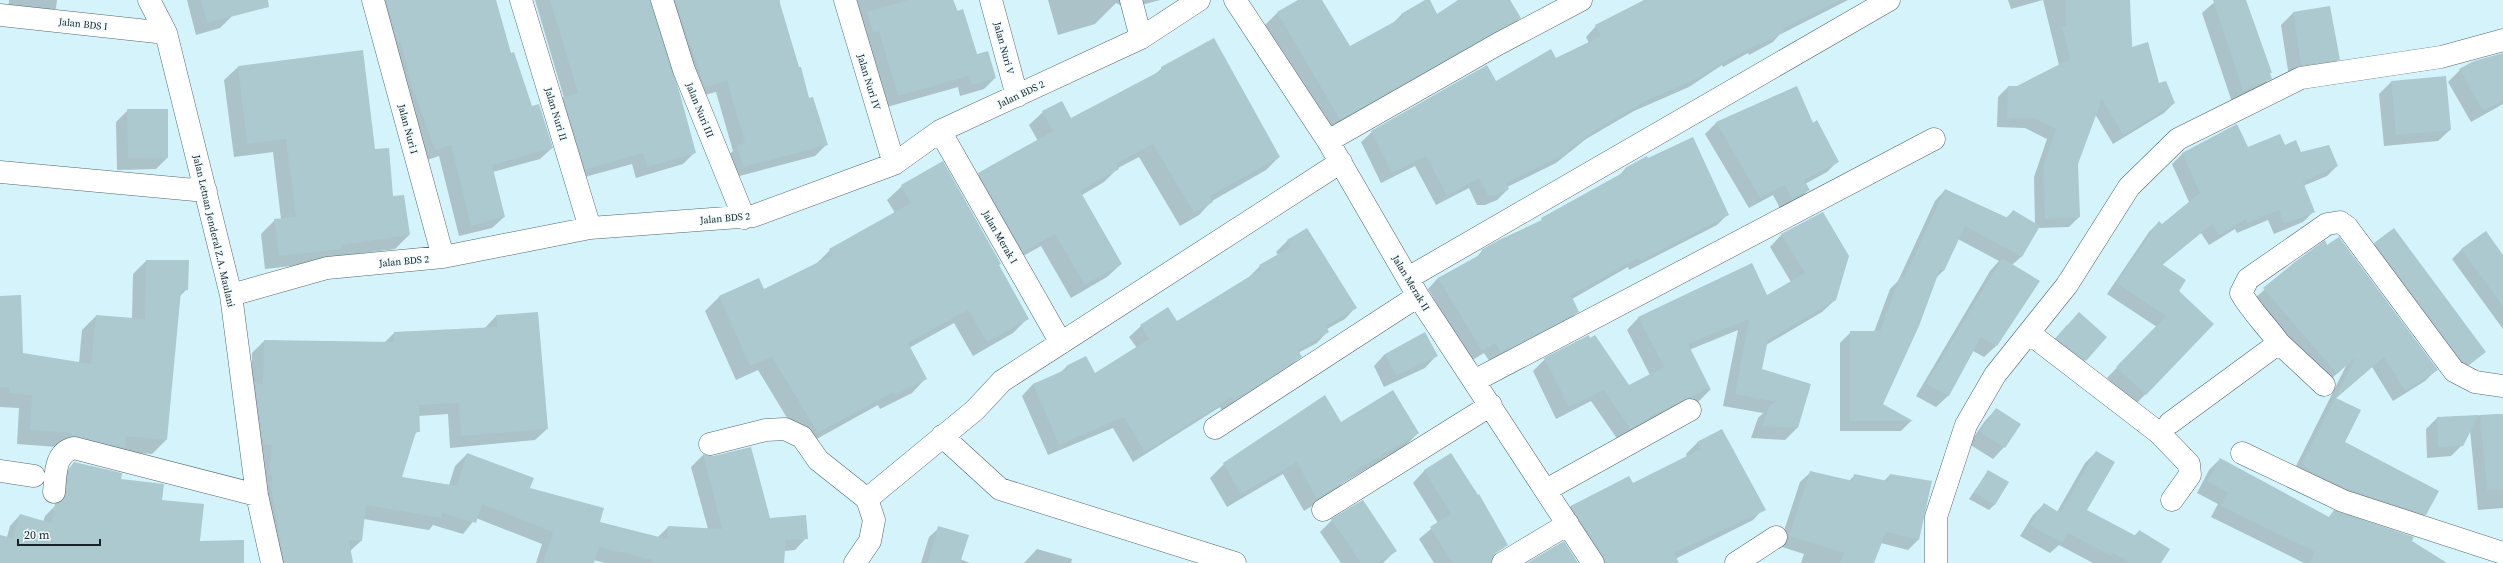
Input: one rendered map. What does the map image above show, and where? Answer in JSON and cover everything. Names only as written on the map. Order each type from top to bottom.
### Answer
[{"type":"street","name":"Jalan Letnan Jenderal Z.A. Maulani","points":[[149,0],[166,32],[231,295],[257,495],[272,563]]},
{"type":"street","name":"Jalan Nuri I","points":[[373,0],[443,257]]},
{"type":"street","name":"Jalan Nuri II","points":[[521,0],[590,228]]},
{"type":"street","name":"Jalan Nuri III","points":[[662,0],[684,70],[744,218]]},
{"type":"street","name":"Jalan Nuri IV","points":[[845,0],[894,164]]},
{"type":"street","name":"Jalan Nuri V","points":[[991,0],[1017,96]]},
{"type":"street","points":[[1131,0],[1141,38]]},
{"type":"street","name":"Jalan BDS 2","points":[[231,295],[327,268],[443,257],[590,228],[744,218],[894,164],[940,131],[1141,38],[1199,0]]},
{"type":"street","name":"Jalan Merak II","points":[[1235,0],[1328,141],[1413,287],[1593,563]]},
{"type":"street","points":[[1328,141],[1498,44],[1581,0]]},
{"type":"street","points":[[1215,428],[1413,287],[1889,0]]},
{"type":"street","name":"Jalan BDS I","points":[[0,15],[166,32]]},
{"type":"street","points":[[1936,563],[1936,517],[1966,425],[1995,375],[2067,285],[2129,187],[2178,139],[2301,78],[2441,56],[2503,40]]},
{"type":"street","name":"Jalan Merak I","points":[[940,131],[1061,343]]},
{"type":"street","points":[[1474,381],[1934,138]]},
{"type":"street","points":[[867,499],[975,410],[1002,381],[1341,162]]},
{"type":"street","points":[[0,172],[206,191]]},
{"type":"street","points":[[2324,384],[2279,343],[2241,293],[2248,278],[2327,224],[2340,222],[2347,227],[2454,371],[2476,382],[2503,386]]},
{"type":"street","points":[[2029,333],[2159,434],[2189,464],[2191,470],[2190,475],[2172,500]]},
{"type":"street","points":[[2170,424],[2279,343]]},
{"type":"street","points":[[1323,510],[1491,405]]},
{"type":"street","points":[[1546,490],[1690,410]]},
{"type":"street","points":[[710,444],[766,430],[785,429],[802,437],[818,460],[867,499],[874,520],[870,541],[855,563]]},
{"type":"street","points":[[942,436],[1000,489],[1235,563]]},
{"type":"street","points":[[54,492],[58,458],[65,450],[74,448],[257,495]]},
{"type":"street","points":[[2242,453],[2343,501],[2503,553]]},
{"type":"street","points":[[0,471],[34,476]]},
{"type":"street","points":[[1503,563],[1568,524]]},
{"type":"street","points":[[1736,563],[1776,537]]},
{"type":"building","points":[[201,0],[268,0],[269,7],[207,23]]},
{"type":"building","points":[[386,0],[496,0],[511,53],[514,52],[532,106],[539,104],[553,148],[492,165],[505,217],[471,226],[451,145],[435,150],[411,84],[401,43],[398,43]]},
{"type":"building","points":[[550,0],[650,0],[680,94],[696,153],[647,167],[643,153],[585,170],[563,97],[578,93]]},
{"type":"building","points":[[675,0],[779,0],[799,67],[801,67],[809,98],[813,97],[828,145],[743,167],[737,145],[745,143],[727,81],[705,87]]},
{"type":"building","points":[[908,0],[953,0],[957,11],[963,9],[977,54],[988,51],[996,78],[972,85],[969,76],[898,96],[879,31],[873,33],[867,12]]},
{"type":"building","points":[[1298,0],[1322,0],[1350,46],[1403,17],[1401,14],[1425,0],[1430,0],[1437,14],[1458,0],[1510,0],[1521,18],[1340,120],[1277,12]]},
{"type":"building","points":[[1644,0],[1840,0],[1783,29],[1784,32],[1760,45],[1759,43],[1734,57],[1733,56],[1700,77],[1646,101],[1597,129],[1567,151],[1568,153],[1506,183],[1509,189],[1497,195],[1488,195],[1479,178],[1447,196],[1426,156],[1392,173],[1371,131],[1487,65],[1496,81],[1551,49],[1556,58],[1601,36],[1595,25]]},
{"type":"building","points":[[2066,0],[2130,0],[2132,47],[2148,42],[2159,83],[2166,81],[2175,103],[2123,135],[2102,99],[2078,164],[2080,217],[2045,219],[2043,167],[2056,129],[2035,118],[2007,118],[2008,86],[2017,86],[2070,59],[2062,27],[2066,26]]},
{"type":"building","points":[[2213,0],[2246,0],[2272,73],[2270,73],[2272,79],[2243,91]]},
{"type":"building","points":[[2330,6],[2340,60],[2301,65],[2293,12]]},
{"type":"building","points":[[1214,38],[1280,157],[1210,196],[1213,202],[1194,213],[1153,144],[1116,164],[1119,169],[1080,191],[1122,264],[1085,285],[1055,234],[1023,252],[978,173],[1053,131],[1042,111],[1062,101],[1071,118],[1162,70],[1161,67]]},
{"type":"building","points":[[363,50],[375,149],[389,148],[393,196],[404,195],[410,235],[341,245],[342,249],[279,256],[274,219],[296,217],[286,139],[247,144],[238,66]]},
{"type":"building","points":[[2503,53],[2503,100],[2483,111],[2459,69],[2474,61]]},
{"type":"building","points":[[2446,76],[2451,130],[2396,135],[2391,81]]},
{"type":"building","points":[[1797,86],[1813,123],[1817,120],[1839,162],[1804,180],[1810,190],[1792,199],[1785,185],[1760,198],[1716,122]]},
{"type":"building","points":[[127,109],[168,109],[168,158],[128,158]]},
{"type":"building","points":[[2237,124],[2248,147],[2280,134],[2285,145],[2296,140],[2301,152],[2329,145],[2338,166],[2303,182],[2315,212],[2284,224],[2279,210],[2247,223],[2246,219],[2219,235],[2212,224],[2162,264],[2186,280],[2179,291],[2214,324],[2146,395],[2116,367],[2166,316],[2116,283],[2159,221],[2162,224],[2200,193],[2182,153]]},
{"type":"building","points":[[1693,137],[1729,215],[1640,261],[1638,258],[1571,295],[1579,312],[1501,353],[1495,343],[1482,351],[1438,278],[1483,253],[1481,250],[1542,220],[1541,218],[1626,171],[1625,168],[1647,156],[1648,158]]},
{"type":"building","points":[[943,161],[1001,264],[999,265],[1029,319],[987,342],[968,310],[908,343],[927,379],[895,395],[893,392],[818,433],[772,357],[750,366],[719,296],[759,278],[764,289],[833,255],[829,249],[911,203],[901,185]]},
{"type":"building","points":[[1945,189],[2008,218],[2013,210],[2040,226],[2022,257],[1965,226],[1944,271],[1940,269],[1919,326],[1883,404],[1913,421],[1850,421],[1850,331],[1880,331],[1900,277],[1904,278]]},
{"type":"building","points":[[1823,212],[1849,256],[1836,300],[1768,340],[1762,369],[1811,384],[1798,428],[1762,426],[1770,405],[1776,402],[1735,394],[1749,319],[1688,344],[1711,390],[1702,388],[1703,391],[1655,414],[1630,429],[1604,390],[1569,407],[1544,358],[1589,335],[1590,338],[1595,335],[1629,385],[1664,367],[1638,317],[1752,263],[1767,295],[1805,273],[1781,234]]},
{"type":"building","points":[[1307,228],[1357,308],[1326,326],[1329,332],[1298,350],[1302,357],[1234,401],[1232,397],[1145,452],[1124,417],[1059,445],[1033,384],[1067,369],[1066,366],[1086,356],[1095,373],[1149,339],[1140,325],[1168,307],[1177,321],[1262,269],[1259,265],[1291,247],[1287,240]]},
{"type":"building","points":[[2394,228],[2486,352],[2469,365],[2462,361],[2374,243]]},
{"type":"building","points":[[2486,231],[2503,255],[2503,306],[2461,249]]},
{"type":"building","points":[[2339,237],[2438,370],[2405,391],[2384,357],[2336,398],[2361,410],[2345,442],[2439,491],[2426,515],[2348,489],[2311,472],[2302,463],[2356,357],[2337,374],[2263,288],[2325,240],[2327,245]]},
{"type":"building","points":[[2002,258],[2040,281],[1997,346],[1981,337],[1949,396],[1926,384]]},
{"type":"building","points":[[146,260],[189,260],[188,290],[181,290],[167,440],[126,436],[125,448],[71,436],[72,433],[30,430],[32,395],[9,393],[9,387],[0,387],[0,296],[21,295],[23,353],[91,364],[96,315],[145,319]]},
{"type":"building","points":[[538,312],[548,429],[461,436],[459,403],[419,405],[420,432],[416,432],[402,477],[457,486],[467,453],[534,478],[530,488],[604,508],[600,522],[667,539],[668,526],[722,529],[703,454],[713,456],[751,447],[770,518],[806,515],[808,539],[786,540],[784,563],[652,563],[653,560],[599,547],[594,563],[543,563],[553,532],[482,504],[476,523],[442,513],[441,518],[366,505],[362,541],[349,540],[353,563],[284,563],[271,488],[272,475],[269,475],[272,445],[265,445],[262,436],[255,383],[263,384],[264,340],[394,342],[394,332],[497,327],[496,315]]},
{"type":"building","points":[[2079,312],[2107,337],[2086,361],[2056,338]]},
{"type":"building","points":[[1425,332],[1438,356],[1396,376],[1385,354]]},
{"type":"building","points":[[1393,390],[1419,433],[1347,476],[1349,479],[1317,499],[1297,462],[1241,494],[1223,463],[1325,395],[1341,422]]},
{"type":"building","points":[[1996,408],[2021,424],[2005,448],[1980,432]]},
{"type":"building","points":[[2503,414],[2503,490],[2487,490],[2480,415]]},
{"type":"building","points":[[2479,415],[2463,446],[2438,447],[2437,417]]},
{"type":"building","points":[[1722,429],[1766,510],[1674,553],[1679,563],[1605,563],[1603,556],[1571,506],[1629,476],[1633,483],[1701,449],[1697,442]]},
{"type":"building","points":[[2096,451],[2115,462],[2087,510],[2136,536],[2139,530],[2170,549],[2161,563],[2130,563],[2113,553],[2111,556],[2068,533],[2062,543],[2030,525],[2044,503],[2060,513]]},
{"type":"building","points":[[1451,453],[1478,495],[1479,494],[1508,545],[1496,553],[1491,563],[1452,563],[1430,527],[1451,514],[1424,470]]},
{"type":"building","points":[[2220,458],[2329,517],[2334,510],[2414,537],[2412,541],[2447,563],[2310,563],[2315,552],[2221,506],[2228,493],[2207,481]]},
{"type":"building","points":[[74,462],[122,473],[121,479],[164,484],[162,500],[204,504],[200,541],[244,540],[244,563],[0,563],[0,535],[13,538],[20,514],[51,523],[55,504],[64,499],[69,469]]},
{"type":"building","points":[[1988,470],[2009,482],[1995,505],[1974,493]]},
{"type":"building","points":[[1810,471],[1853,481],[1854,474],[1888,481],[1890,474],[1932,481],[1919,540],[1886,532],[1874,563],[1840,563],[1844,553],[1789,536]]},
{"type":"building","points":[[1363,500],[1397,551],[1378,563],[1361,563],[1331,519]]},
{"type":"building","points":[[938,526],[969,535],[960,563],[928,563]]},
{"type":"building","points":[[1564,541],[1578,563],[1527,563]]}]
